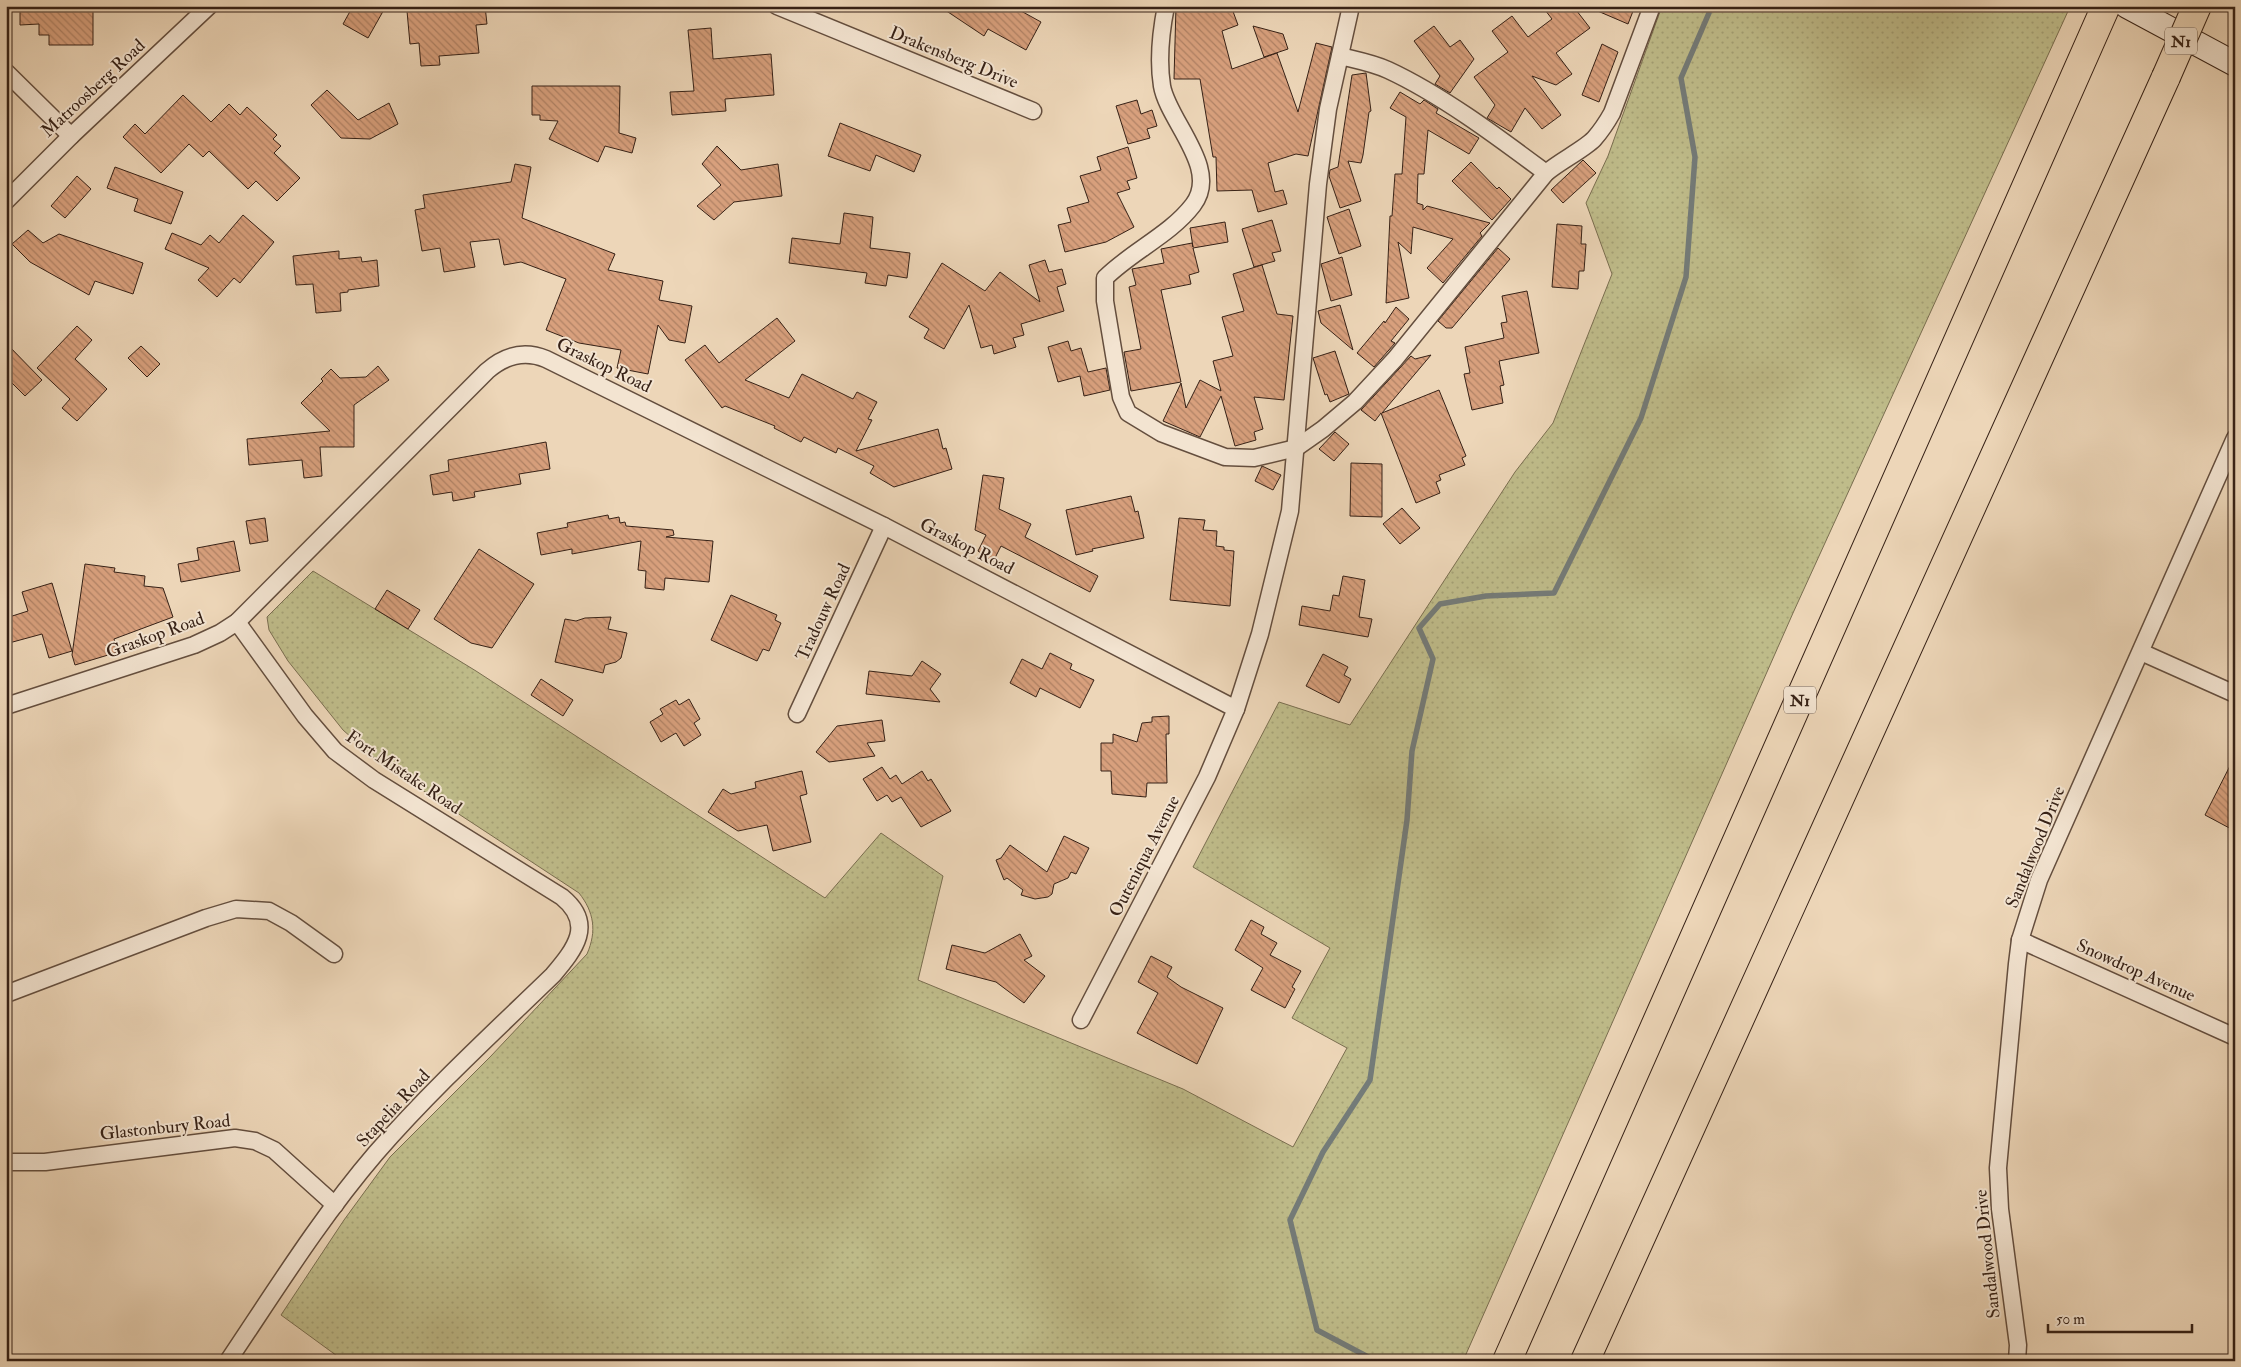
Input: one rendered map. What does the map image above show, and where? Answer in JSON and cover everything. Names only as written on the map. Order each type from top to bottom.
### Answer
[{"type":"highway","name":"N1","points":[[1507,1361],[2106,6]]},
{"type":"highway","name":"N1","points":[[1585,1361],[2197,6]]},
{"type":"street","name":"Matroosberg Road","points":[[6,201],[71,136],[209,6]]},
{"type":"street","name":"Drakensberg Drive","points":[[777,6],[1033,111]]},
{"type":"street","points":[[1166,6],[1162,26],[1162,86],[1172,113],[1196,157],[1200,191],[1194,204],[1184,215],[1153,242],[1106,278],[1104,301],[1121,398],[1128,414],[1162,434],[1225,458],[1254,458],[1296,448],[1323,429],[1355,402],[1395,359],[1546,173],[1593,140],[1604,126],[1612,113],[1652,6]]},
{"type":"street","name":"Outeniqua Avenue","points":[[1081,1020],[1207,777],[1236,709],[1260,634],[1290,511],[1318,184],[1328,109],[1351,6]]},
{"type":"street","points":[[2127,6],[2235,64]]},
{"type":"street","points":[[1340,56],[1374,65],[1404,78],[1461,112],[1546,173]]},
{"type":"street","points":[[6,72],[71,136]]},
{"type":"street","name":"Graskop Road","points":[[6,706],[194,645],[220,633],[237,622],[487,371],[498,362],[512,356],[528,354],[546,359],[884,526],[1236,709]]},
{"type":"street","name":"Sandalwood Drive","points":[[2017,1361],[2018,1346],[2000,1209],[1998,1168],[2020,940],[2039,880],[2235,438]]},
{"type":"street","name":"Tradouw Road","points":[[797,714],[884,526]]},
{"type":"street","name":"Fort Mistake Road","points":[[237,622],[305,716],[335,752],[374,780],[562,897]]},
{"type":"street","points":[[2141,652],[2235,694]]},
{"type":"street","name":"Stapelia Road","points":[[228,1361],[335,1205],[376,1154],[416,1111],[553,975],[569,956],[578,942],[580,930],[579,917],[573,906],[562,897]]},
{"type":"street","points":[[6,994],[206,918],[236,909],[268,911],[291,923],[334,954]]},
{"type":"street","name":"Snowdrop Avenue","points":[[2020,940],[2235,1036]]},
{"type":"street","name":"Glastonbury Road","points":[[6,1162],[45,1162],[235,1138],[255,1141],[274,1150],[335,1205]]},
{"type":"shaded area","points":[[1662,6],[2064,6],[2069,9],[1793,613],[1463,1361],[344,1361],[281,1315],[344,1220],[390,1157],[491,1056],[587,954],[593,930],[588,907],[579,893],[378,761],[343,730],[288,661],[269,630],[267,617],[313,571],[476,671],[825,898],[881,833],[943,876],[918,980],[1183,1089],[1293,1147],[1347,1048],[1292,1018],[1330,948],[1193,867],[1279,702],[1350,725],[1515,472],[1553,423],[1612,274],[1586,203],[1608,156]]},
{"type":"building","points":[[20,6],[93,6],[93,45],[49,45],[49,35],[39,35],[39,24],[20,25]]},
{"type":"building","points":[[353,6],[386,6],[368,38],[343,24]]},
{"type":"building","points":[[485,6],[487,24],[476,25],[479,53],[439,56],[440,65],[421,66],[419,43],[410,44],[407,11]]},
{"type":"building","points":[[939,6],[1012,6],[1041,22],[1026,50],[988,29],[984,36]]},
{"type":"building","points":[[1176,6],[1231,6],[1238,25],[1222,31],[1232,69],[1277,53],[1298,112],[1316,43],[1332,47],[1308,156],[1296,154],[1268,163],[1275,192],[1283,190],[1287,204],[1258,212],[1252,190],[1217,191],[1216,157],[1213,157],[1200,79],[1174,79]]},
{"type":"building","points":[[1542,6],[1573,6],[1590,28],[1556,53],[1572,74],[1556,85],[1532,76],[1561,115],[1542,129],[1525,108],[1511,132],[1487,118],[1495,105],[1474,77],[1508,52],[1492,31],[1512,16],[1528,37],[1552,19]]},
{"type":"building","points":[[1586,6],[1635,6],[1628,24]]},
{"type":"building","points":[[1253,26],[1283,34],[1288,49],[1264,57]]},
{"type":"building","points":[[1434,26],[1450,47],[1460,40],[1474,59],[1450,93],[1435,84],[1440,76],[1414,41]]},
{"type":"building","points":[[711,28],[713,59],[771,54],[774,95],[725,99],[726,111],[672,115],[670,92],[694,91],[688,30]]},
{"type":"building","points":[[1602,44],[1618,52],[1599,102],[1582,95]]},
{"type":"building","points":[[1366,73],[1371,111],[1369,112],[1363,155],[1361,163],[1348,161],[1361,201],[1340,208],[1329,176],[1330,170],[1338,167],[1352,75]]},
{"type":"building","points":[[532,86],[620,86],[619,133],[636,138],[632,153],[605,146],[598,162],[549,139],[558,121],[540,120],[540,115],[532,115]]},
{"type":"building","points":[[327,90],[358,120],[389,103],[398,124],[370,139],[341,138],[311,105]]},
{"type":"building","points":[[1400,92],[1420,104],[1424,100],[1438,109],[1436,113],[1479,138],[1469,154],[1428,130],[1424,174],[1418,174],[1417,203],[1423,205],[1423,210],[1427,206],[1490,223],[1480,233],[1482,236],[1443,283],[1427,268],[1453,239],[1413,227],[1411,254],[1398,242],[1409,298],[1386,303],[1390,216],[1392,216],[1395,174],[1402,174],[1406,117],[1390,108]]},
{"type":"building","points":[[183,95],[211,122],[229,104],[240,115],[247,107],[277,135],[273,139],[281,146],[274,153],[300,178],[277,201],[256,181],[248,189],[209,151],[203,157],[189,144],[161,173],[123,137],[135,124],[145,134]]},
{"type":"building","points":[[1137,100],[1141,114],[1152,110],[1157,126],[1147,129],[1150,138],[1128,144],[1116,106]]},
{"type":"building","points":[[840,123],[921,155],[914,172],[876,155],[870,171],[828,156]]},
{"type":"building","points":[[717,146],[741,170],[778,164],[782,196],[734,202],[714,220],[697,206],[721,185],[702,164]]},
{"type":"building","points":[[1128,147],[1137,178],[1127,181],[1130,189],[1117,193],[1134,227],[1106,242],[1065,252],[1058,225],[1071,222],[1067,208],[1089,202],[1080,176],[1101,170],[1097,157]]},
{"type":"building","points":[[1583,160],[1596,173],[1563,203],[1551,190]]},
{"type":"building","points":[[1471,162],[1497,189],[1499,187],[1511,199],[1492,220],[1452,181]]},
{"type":"building","points":[[515,164],[531,167],[522,218],[615,254],[608,270],[663,281],[659,300],[692,306],[685,343],[669,340],[658,325],[648,374],[617,368],[621,350],[579,343],[546,330],[566,279],[521,262],[504,265],[499,239],[470,242],[475,267],[444,272],[440,248],[422,251],[415,210],[425,208],[423,195],[511,182]]},
{"type":"building","points":[[115,167],[183,192],[171,224],[134,211],[138,199],[107,188]]},
{"type":"building","points":[[77,176],[91,189],[65,218],[51,206]]},
{"type":"building","points":[[1349,209],[1361,246],[1339,254],[1327,217]]},
{"type":"building","points":[[844,213],[873,217],[870,248],[910,253],[907,278],[888,275],[886,286],[865,283],[867,273],[789,263],[792,238],[840,244]]},
{"type":"building","points":[[243,215],[274,242],[240,283],[234,278],[217,297],[198,280],[209,268],[165,249],[172,233],[201,245],[210,235],[219,243]]},
{"type":"building","points":[[1272,220],[1281,251],[1272,253],[1275,261],[1254,267],[1242,229]]},
{"type":"building","points":[[1225,222],[1228,242],[1193,248],[1199,272],[1189,275],[1191,284],[1161,290],[1181,382],[1131,391],[1124,352],[1141,349],[1129,287],[1136,285],[1132,269],[1164,263],[1161,249],[1192,243],[1193,247],[1190,228]]},
{"type":"building","points":[[1557,224],[1582,226],[1581,244],[1586,244],[1584,271],[1579,271],[1578,289],[1552,287]]},
{"type":"building","points":[[28,230],[43,243],[59,234],[143,263],[133,294],[95,281],[89,295],[30,262],[12,244]]},
{"type":"building","points":[[1498,248],[1510,259],[1452,328],[1446,328],[1438,321]]},
{"type":"building","points":[[339,251],[339,259],[361,257],[362,262],[377,260],[379,286],[348,290],[348,292],[340,293],[341,311],[316,313],[313,284],[296,285],[293,256]]},
{"type":"building","points":[[1342,257],[1352,295],[1331,301],[1321,264]]},
{"type":"building","points":[[1045,260],[1049,272],[1062,269],[1066,284],[1057,287],[1064,311],[1021,324],[1024,335],[1013,338],[1016,347],[994,354],[992,345],[981,348],[969,305],[944,349],[924,338],[929,329],[909,317],[942,263],[985,291],[1000,272],[1040,302],[1029,265]]},
{"type":"building","points":[[1262,265],[1277,314],[1293,316],[1284,400],[1254,397],[1263,429],[1254,432],[1256,440],[1235,446],[1221,396],[1200,437],[1163,421],[1181,383],[1186,408],[1200,380],[1221,391],[1213,361],[1233,356],[1222,317],[1244,311],[1233,274]]},
{"type":"building","points":[[1527,291],[1539,353],[1499,361],[1504,385],[1500,386],[1503,403],[1472,410],[1464,374],[1470,373],[1465,347],[1504,338],[1501,323],[1507,322],[1502,296]]},
{"type":"building","points":[[1340,305],[1353,350],[1321,323],[1318,311]]},
{"type":"building","points":[[1396,307],[1409,319],[1391,341],[1395,343],[1374,367],[1357,353],[1384,321],[1385,323]]},
{"type":"building","points":[[777,318],[795,341],[745,380],[789,398],[802,374],[853,399],[857,392],[877,402],[868,419],[872,420],[856,451],[938,429],[943,449],[946,448],[952,469],[894,487],[870,473],[874,466],[838,448],[836,453],[804,437],[801,442],[774,428],[775,426],[725,406],[722,408],[685,360],[705,345],[719,363]]},
{"type":"building","points":[[77,326],[92,340],[75,359],[107,389],[77,421],[62,408],[70,399],[37,368]]},
{"type":"building","points":[[1068,341],[1071,351],[1081,348],[1088,372],[1106,368],[1110,390],[1084,396],[1080,376],[1058,382],[1048,347]]},
{"type":"building","points":[[6,343],[42,380],[25,396],[6,377]]},
{"type":"building","points":[[141,346],[160,364],[147,377],[128,358]]},
{"type":"building","points":[[1335,351],[1349,394],[1330,402],[1327,394],[1325,395],[1313,358]]},
{"type":"building","points":[[1431,355],[1382,413],[1439,390],[1466,456],[1462,458],[1465,465],[1439,475],[1441,480],[1436,482],[1440,493],[1416,503],[1381,413],[1375,421],[1361,410],[1411,356],[1415,359]]},
{"type":"building","points":[[378,366],[389,380],[354,405],[354,447],[320,447],[322,476],[304,478],[302,460],[249,465],[247,439],[330,431],[301,403],[323,381],[321,379],[331,369],[340,378],[366,377]]},
{"type":"building","points":[[1335,432],[1349,444],[1334,461],[1319,449]]},
{"type":"building","points":[[546,442],[550,469],[519,474],[521,484],[474,492],[475,497],[453,501],[452,492],[433,495],[430,475],[449,471],[448,460]]},
{"type":"building","points":[[1351,463],[1382,464],[1382,517],[1350,516]]},
{"type":"building","points":[[1262,466],[1281,475],[1273,490],[1255,481]]},
{"type":"building","points":[[983,475],[1004,478],[999,509],[1031,524],[1025,537],[1098,576],[1090,592],[1001,546],[993,562],[978,551],[986,535],[975,530]]},
{"type":"building","points":[[1131,496],[1135,512],[1138,511],[1144,538],[1092,549],[1093,551],[1076,555],[1066,510]]},
{"type":"building","points":[[1402,508],[1420,528],[1400,544],[1383,524]]},
{"type":"building","points":[[608,515],[609,519],[619,517],[620,523],[625,522],[626,526],[673,530],[674,535],[666,537],[713,541],[709,582],[665,578],[664,590],[645,588],[646,571],[638,570],[641,541],[572,554],[572,549],[541,555],[537,533],[568,527],[567,523]]},
{"type":"building","points":[[265,518],[268,541],[250,544],[246,521]]},
{"type":"building","points":[[1179,518],[1205,520],[1203,530],[1217,531],[1216,546],[1224,547],[1224,550],[1234,551],[1230,606],[1170,600]]},
{"type":"building","points":[[234,541],[240,571],[181,582],[178,564],[199,560],[197,548]]},
{"type":"building","points":[[479,549],[534,584],[492,648],[471,643],[434,619]]},
{"type":"building","points":[[85,564],[115,568],[114,572],[145,576],[144,586],[163,588],[173,617],[114,639],[118,652],[75,665],[72,655]]},
{"type":"building","points":[[1343,576],[1365,580],[1359,617],[1372,619],[1368,637],[1299,625],[1302,606],[1330,611],[1333,595],[1339,596]]},
{"type":"building","points":[[52,583],[72,651],[49,658],[42,634],[9,643],[6,634],[6,618],[28,611],[22,592]]},
{"type":"building","points":[[387,590],[420,610],[408,629],[375,609]]},
{"type":"building","points":[[731,595],[777,615],[775,620],[781,623],[769,651],[763,649],[757,661],[711,640]]},
{"type":"building","points":[[611,617],[608,629],[627,633],[621,658],[616,662],[605,665],[603,673],[555,662],[565,619],[576,621],[585,618]]},
{"type":"building","points":[[1050,653],[1072,664],[1070,669],[1094,680],[1080,708],[1040,688],[1036,697],[1010,683],[1022,659],[1042,669]]},
{"type":"building","points":[[1323,654],[1348,667],[1344,675],[1351,679],[1339,703],[1306,686]]},
{"type":"building","points":[[922,661],[941,674],[930,689],[940,702],[866,694],[869,671],[912,676]]},
{"type":"building","points":[[541,679],[573,700],[563,716],[531,695]]},
{"type":"building","points":[[689,699],[700,719],[694,723],[701,735],[684,746],[676,733],[661,742],[650,722],[663,714],[660,709],[676,700],[679,705]]},
{"type":"building","points":[[1169,716],[1169,734],[1166,734],[1167,783],[1147,783],[1146,797],[1112,794],[1111,771],[1101,771],[1101,743],[1113,743],[1113,734],[1137,742],[1142,723],[1152,722],[1152,717]]},
{"type":"building","points":[[882,720],[885,741],[867,743],[875,756],[829,762],[816,752],[837,726]]},
{"type":"building","points":[[2235,756],[2235,831],[2205,815]]},
{"type":"building","points":[[882,767],[890,779],[896,775],[902,784],[922,771],[928,781],[931,779],[951,811],[921,827],[901,797],[892,802],[887,795],[877,801],[863,779]]},
{"type":"building","points":[[802,771],[807,794],[800,796],[811,842],[773,851],[767,825],[738,831],[708,812],[723,789],[731,794],[756,788],[755,782]]},
{"type":"building","points":[[1064,836],[1089,848],[1076,874],[1071,872],[1068,878],[1054,884],[1052,894],[1048,897],[1035,899],[1021,895],[1023,890],[1007,878],[1004,880],[996,860],[1001,858],[1010,845],[1047,872]]},
{"type":"building","points":[[1251,920],[1264,927],[1261,934],[1277,943],[1270,955],[1301,971],[1292,987],[1295,989],[1285,1008],[1251,990],[1263,968],[1235,950]]},
{"type":"building","points":[[1020,934],[1032,956],[1024,960],[1045,976],[1024,1003],[996,982],[946,969],[952,945],[985,953]]},
{"type":"building","points":[[1151,956],[1172,967],[1167,977],[1181,987],[1223,1008],[1197,1064],[1137,1033],[1158,993],[1138,982]]},
{"type":"waterway","points":[[1370,1361],[1370,1358],[1317,1330],[1290,1220],[1323,1152],[1370,1080],[1407,820],[1412,751],[1433,659],[1419,628],[1440,604],[1486,596],[1554,593],[1641,418],[1686,277],[1695,157],[1681,78],[1712,6]]}]
